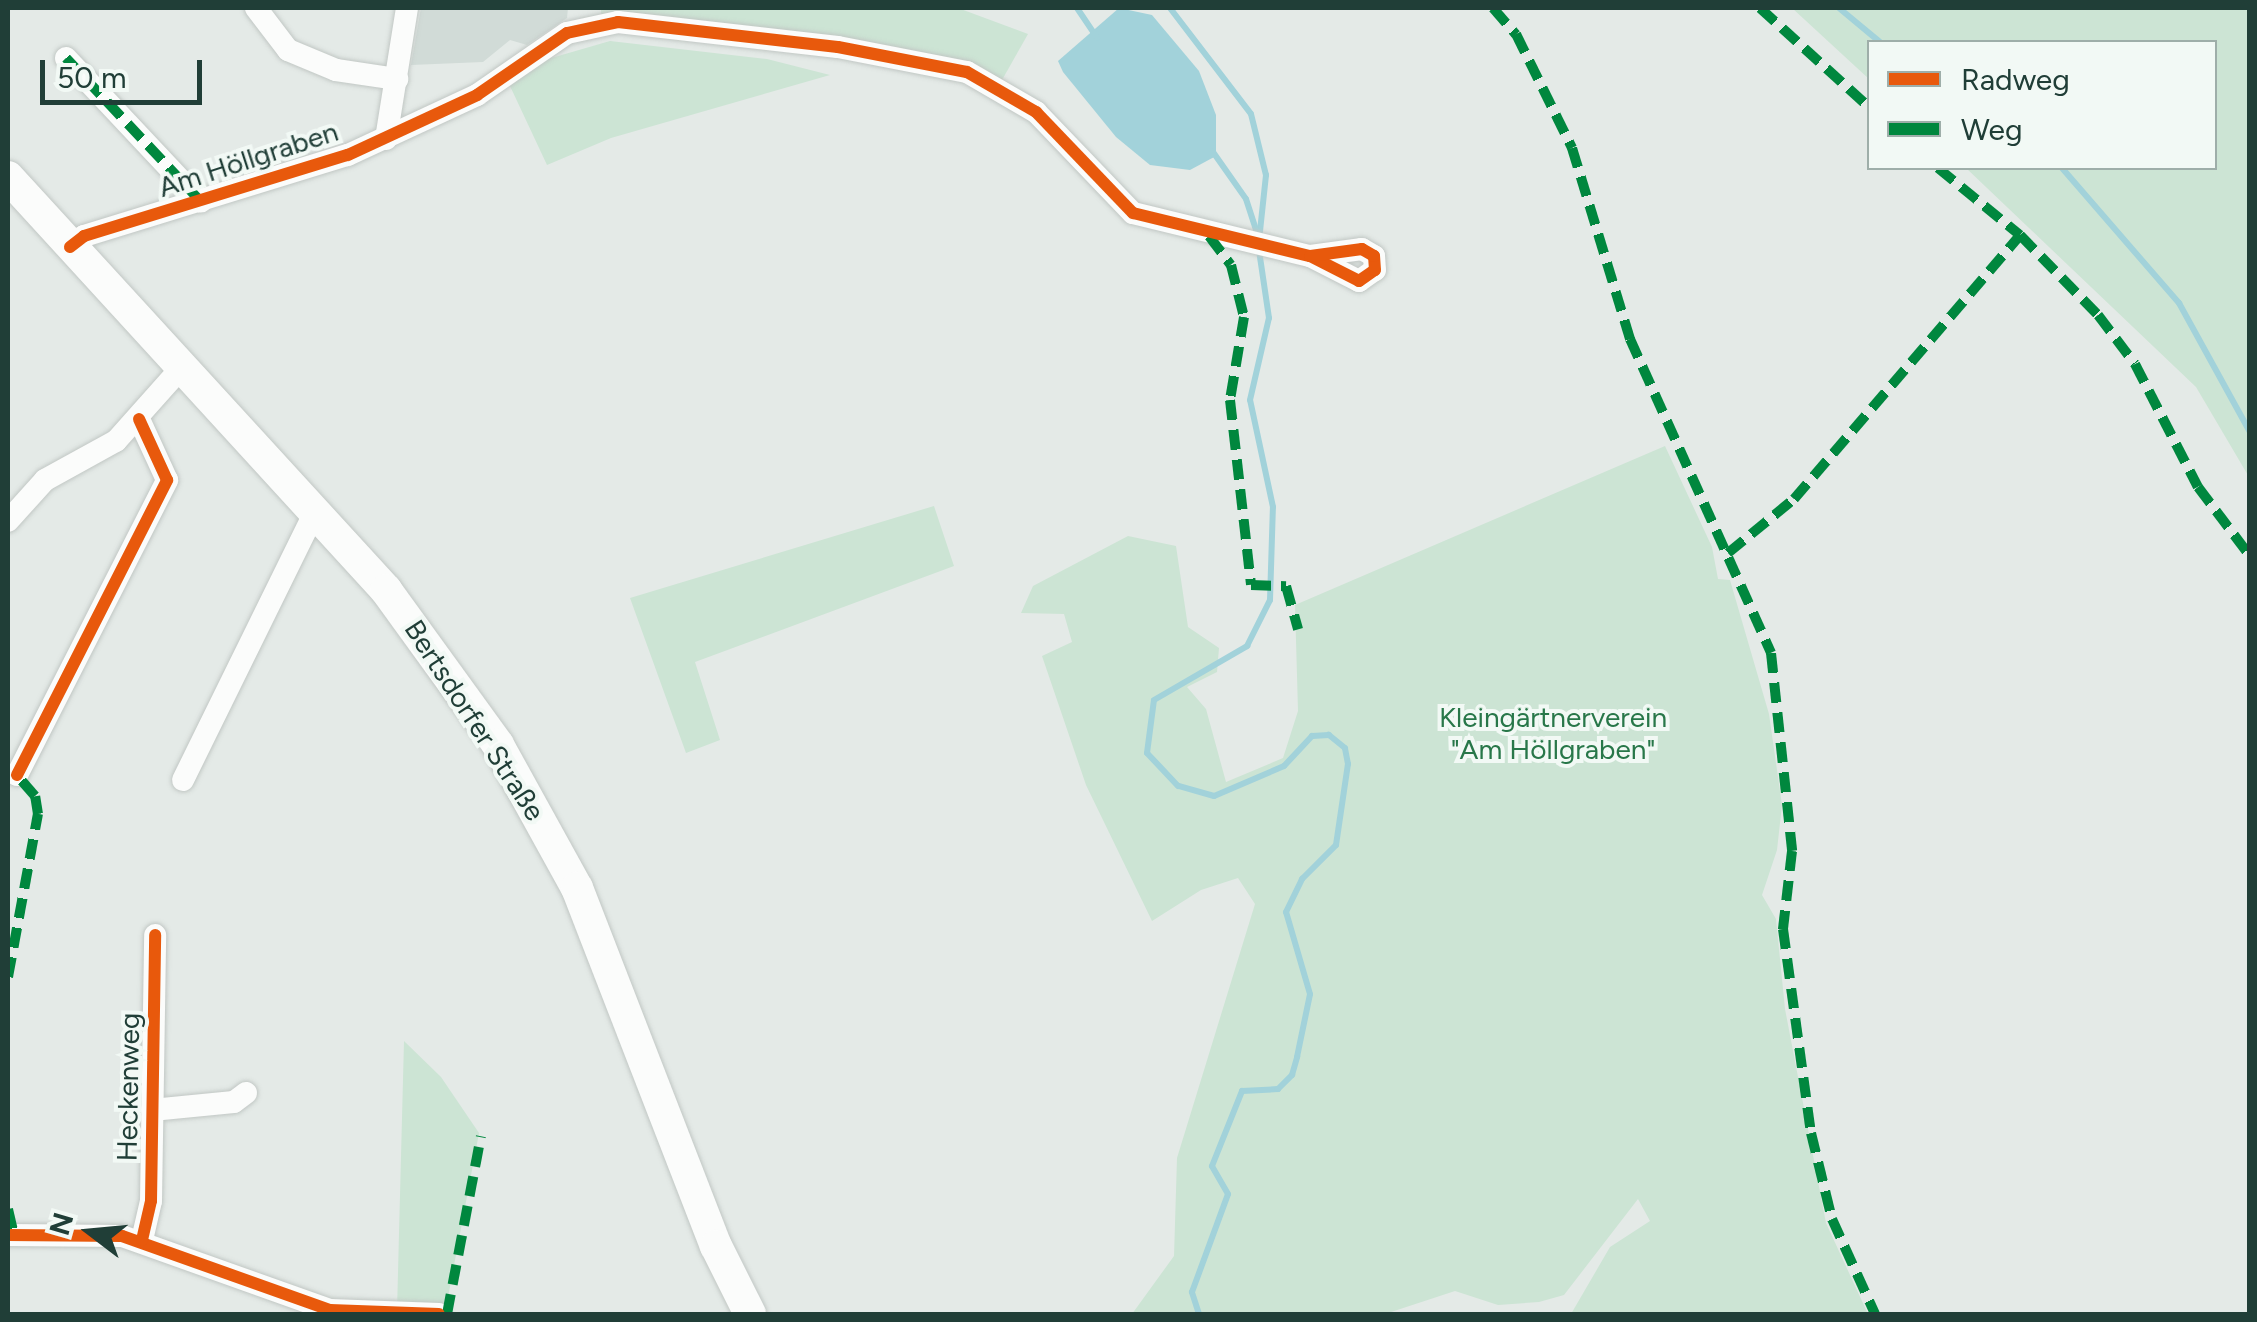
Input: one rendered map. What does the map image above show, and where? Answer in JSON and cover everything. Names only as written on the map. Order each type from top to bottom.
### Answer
[{"type":"main road","name":"Bertsdorfer Straße","points":[[8,177],[316,510],[422,633],[542,819],[591,921],[716,1246],[750,1314]]},
{"type":"street","points":[[256,8],[273,39],[288,50],[336,70],[397,79]]},
{"type":"street","points":[[386,138],[407,8]]},
{"type":"street","name":"Am Höllgraben","points":[[70,247],[84,236],[201,202],[386,138],[477,94],[555,40],[590,26],[651,24],[819,45],[994,82],[1036,112],[1133,214],[1310,256]]},
{"type":"street","points":[[66,58],[201,202]]},
{"type":"street","points":[[8,521],[45,480],[90,460],[139,419],[182,367]]},
{"type":"street","points":[[16,775],[166,480],[139,419]]},
{"type":"street","points":[[184,780],[316,510]]},
{"type":"street","name":"Heckenweg","points":[[142,1240],[150,1201],[155,934]]},
{"type":"street","name":"Heckenweg","points":[[152,1110],[234,1102],[246,1092]]},
{"type":"street","points":[[8,1235],[71,1232],[142,1240],[330,1310],[439,1314]]},
{"type":"shaded area","points":[[421,8],[568,8],[567,18],[527,45],[510,40],[483,62],[411,65]]},
{"type":"green space","points":[[601,8],[958,8],[1028,34],[1002,80],[601,15]]},
{"type":"green space","points":[[1792,8],[2249,8],[2249,477],[2196,387],[1968,170],[2217,170],[2217,40],[1867,40],[1867,77]]},
{"type":"green space","points":[[610,41],[767,59],[830,75],[611,138],[547,165],[510,86],[534,63]]},
{"type":"green space","name":"Kleingärtnerverein \"Am Höllgraben\"","points":[[1665,446],[1712,547],[1718,579],[1730,580],[1769,714],[1782,805],[1777,850],[1762,895],[1776,919],[1785,1009],[1826,1223],[1868,1314],[1571,1314],[1610,1247],[1650,1221],[1638,1199],[1564,1295],[1539,1302],[1498,1305],[1455,1291],[1385,1314],[1132,1314],[1174,1256],[1177,1158],[1255,904],[1238,878],[1201,890],[1152,921],[1086,785],[1042,656],[1072,642],[1064,614],[1021,613],[1033,586],[1128,536],[1176,546],[1188,627],[1219,648],[1217,672],[1187,687],[1206,709],[1226,782],[1283,758],[1298,711],[1295,605]]},
{"type":"green space","points":[[934,506],[954,566],[695,662],[720,740],[686,753],[630,598]]},
{"type":"green space","points":[[404,1041],[441,1077],[479,1133],[445,1313],[397,1311]]},
{"type":"water","points":[[1119,8],[1152,15],[1199,71],[1216,115],[1216,156],[1190,170],[1150,165],[1116,137],[1063,72],[1058,61]]},
{"type":"waterway","points":[[1077,8],[1097,38]]},
{"type":"waterway","points":[[1170,8],[1251,114],[1266,175],[1259,240]]},
{"type":"waterway","points":[[1839,8],[1878,40]]},
{"type":"waterway","points":[[1213,152],[1246,199],[1258,237]]},
{"type":"waterway","points":[[2064,170],[2179,303],[2250,432]]},
{"type":"waterway","points":[[1199,1314],[1192,1292],[1228,1194],[1212,1166],[1242,1091],[1278,1089],[1292,1075],[1297,1057],[1310,994],[1286,912],[1302,879],[1336,845],[1348,764],[1345,748],[1329,735],[1312,736],[1284,766],[1214,796],[1178,786],[1147,753],[1154,700],[1247,646],[1270,600],[1273,507],[1250,400],[1269,318],[1259,250]]},
{"type":"marked path","points":[[1493,8],[1516,34],[1572,148],[1630,339],[1771,653],[1792,851],[1783,929],[1811,1133],[1832,1219],[1875,1314]]},
{"type":"marked path","points":[[1760,8],[1867,105]]},
{"type":"marked path","points":[[66,58],[201,202]]},
{"type":"marked path","points":[[1940,170],[2020,235],[2098,315],[2135,364],[2198,487],[2250,556]]},
{"type":"marked path","points":[[1728,553],[1794,499],[2020,235]]},
{"type":"marked path","points":[[1209,236],[1231,265],[1244,317],[1230,400],[1251,585],[1286,586],[1298,629]]},
{"type":"marked path","points":[[8,977],[38,814],[35,796],[17,775]]},
{"type":"marked path","points":[[447,1314],[481,1136]]},
{"type":"marked path","points":[[8,1209],[14,1234]]},
{"type":"cycle path","points":[[70,247],[84,236],[348,155],[477,95],[567,33],[618,22],[838,47],[967,72],[1036,112],[1133,213],[1310,256],[1359,281],[1375,270],[1374,256],[1362,249],[1310,256]]},
{"type":"cycle path","points":[[17,775],[167,480],[139,419]]},
{"type":"cycle path","points":[[142,1240],[151,1201],[155,935]]},
{"type":"cycle path","points":[[8,1235],[122,1236],[330,1310],[439,1314]]}]
